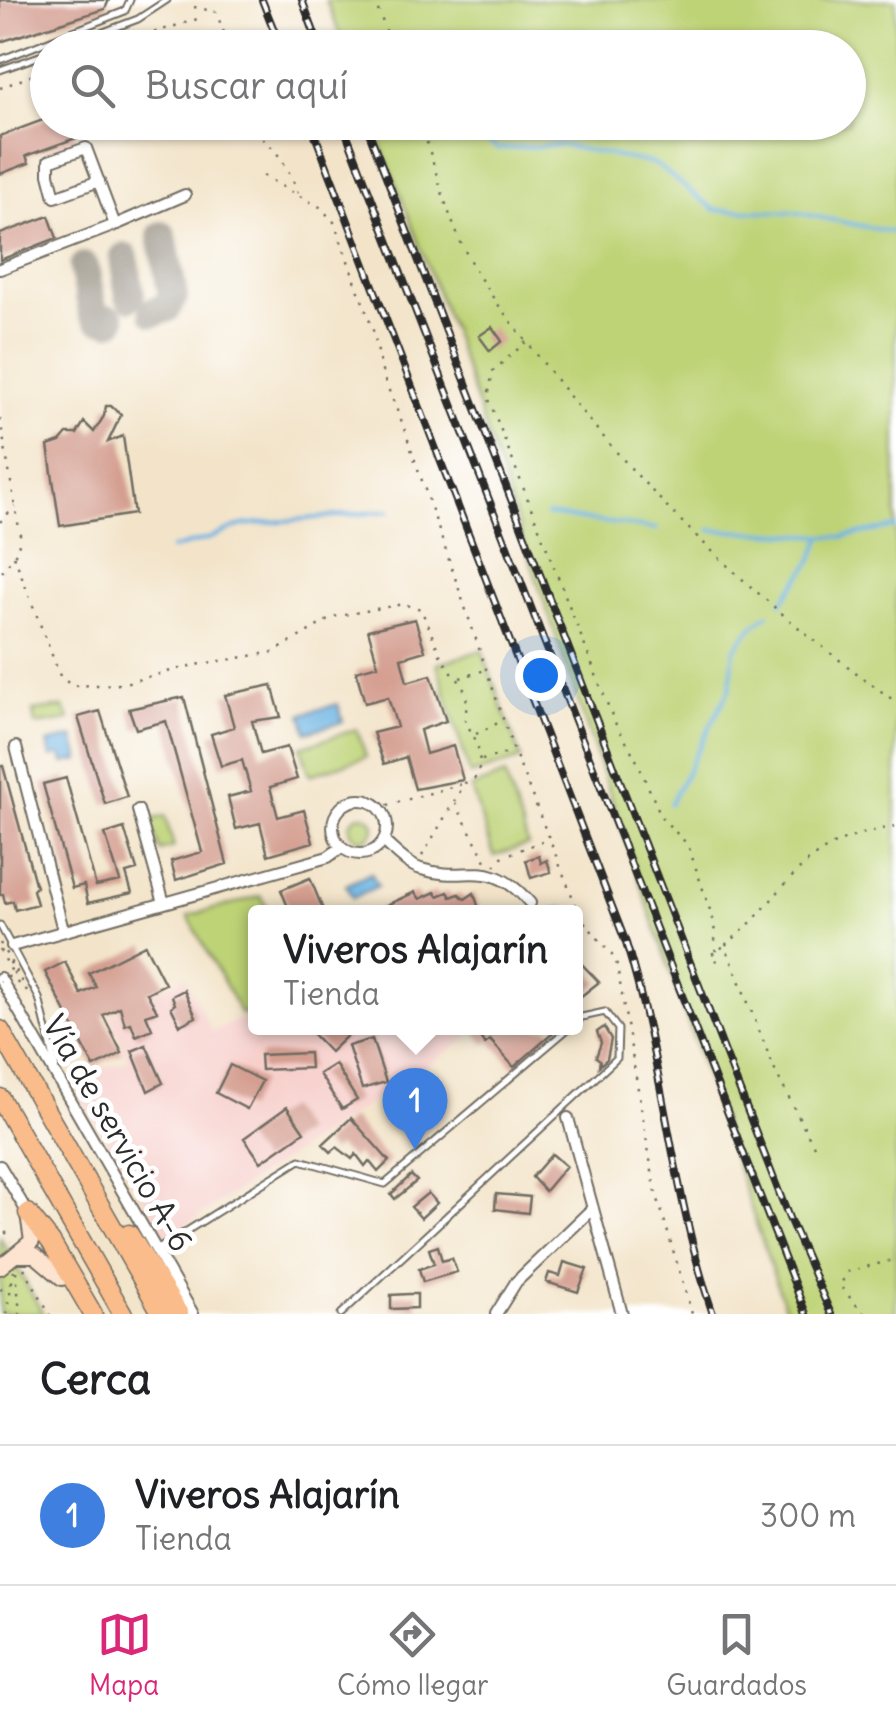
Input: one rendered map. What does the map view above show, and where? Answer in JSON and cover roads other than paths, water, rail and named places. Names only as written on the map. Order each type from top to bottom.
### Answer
[{"type":"highway","points":[[0,1030],[162,1314]]},
{"type":"highway","points":[[0,1098],[123,1314]]},
{"type":"highway","points":[[42,1105],[179,1314]]},
{"type":"highway","points":[[28,1213],[51,1242],[93,1314]]},
{"type":"street","points":[[99,181],[56,197],[48,174],[50,161],[86,148],[116,224]]},
{"type":"street","points":[[0,269],[185,196]]},
{"type":"street","points":[[16,747],[63,930]]},
{"type":"street","points":[[363,800],[379,808],[387,824],[383,841],[364,854],[342,847],[333,826],[342,806],[363,800]]},
{"type":"street","points":[[138,810],[164,903]]},
{"type":"street","points":[[383,841],[416,867],[432,871],[494,870],[530,903]]},
{"type":"street","points":[[6,944],[328,858],[342,847]]},
{"type":"street","name":"Vía de servicio A-6","points":[[0,980],[193,1314]]},
{"type":"street","points":[[568,1118],[622,1314]]},
{"type":"street","points":[[0,1166],[83,1314]]},
{"type":"street","points":[[496,1314],[516,1282],[593,1208]]},
{"type":"street","points":[[0,1267],[32,1241],[28,1213]]},
{"type":"street","points":[[16,1257],[36,1256],[62,1278]]},
{"type":"lane","points":[[77,30],[125,11],[130,0]]},
{"type":"lane","points":[[109,30],[138,19],[167,0]]},
{"type":"lane","points":[[0,60],[30,48]]},
{"type":"lane","points":[[0,70],[30,59]]},
{"type":"lane","points":[[0,925],[6,944],[40,998],[60,1084]]},
{"type":"lane","points":[[341,1314],[617,1058],[618,1029],[605,1012],[583,1016]]},
{"type":"lane","points":[[158,1249],[300,1160],[385,1184],[561,1035]]},
{"type":"water","points":[[338,704],[343,722],[307,732],[302,714]]},
{"type":"water","points":[[74,737],[80,760],[64,763],[61,754],[51,757],[48,743]]},
{"type":"water","points":[[371,873],[378,886],[353,898],[346,885]]},
{"type":"waterway","points":[[486,140],[498,149],[560,145],[655,164],[715,210],[794,212],[896,233]]},
{"type":"waterway","points":[[171,549],[242,525],[389,511]]},
{"type":"waterway","points":[[547,515],[657,529]]},
{"type":"waterway","points":[[710,530],[842,537],[896,527]]},
{"type":"waterway","points":[[781,603],[810,564],[823,536]]},
{"type":"waterway","points":[[670,804],[730,688],[734,650],[768,614]]},
{"type":"railway","points":[[262,0],[274,30]]},
{"type":"railway","points":[[302,0],[313,30]]},
{"type":"railway","points":[[317,140],[626,943],[650,1036],[687,1223],[713,1314]]},
{"type":"railway","points":[[349,140],[806,1314]]},
{"type":"railway","points":[[372,140],[789,1218],[831,1314]]},
{"type":"place","name":"Viveros Alajarín","points":[[415,1150]]}]
